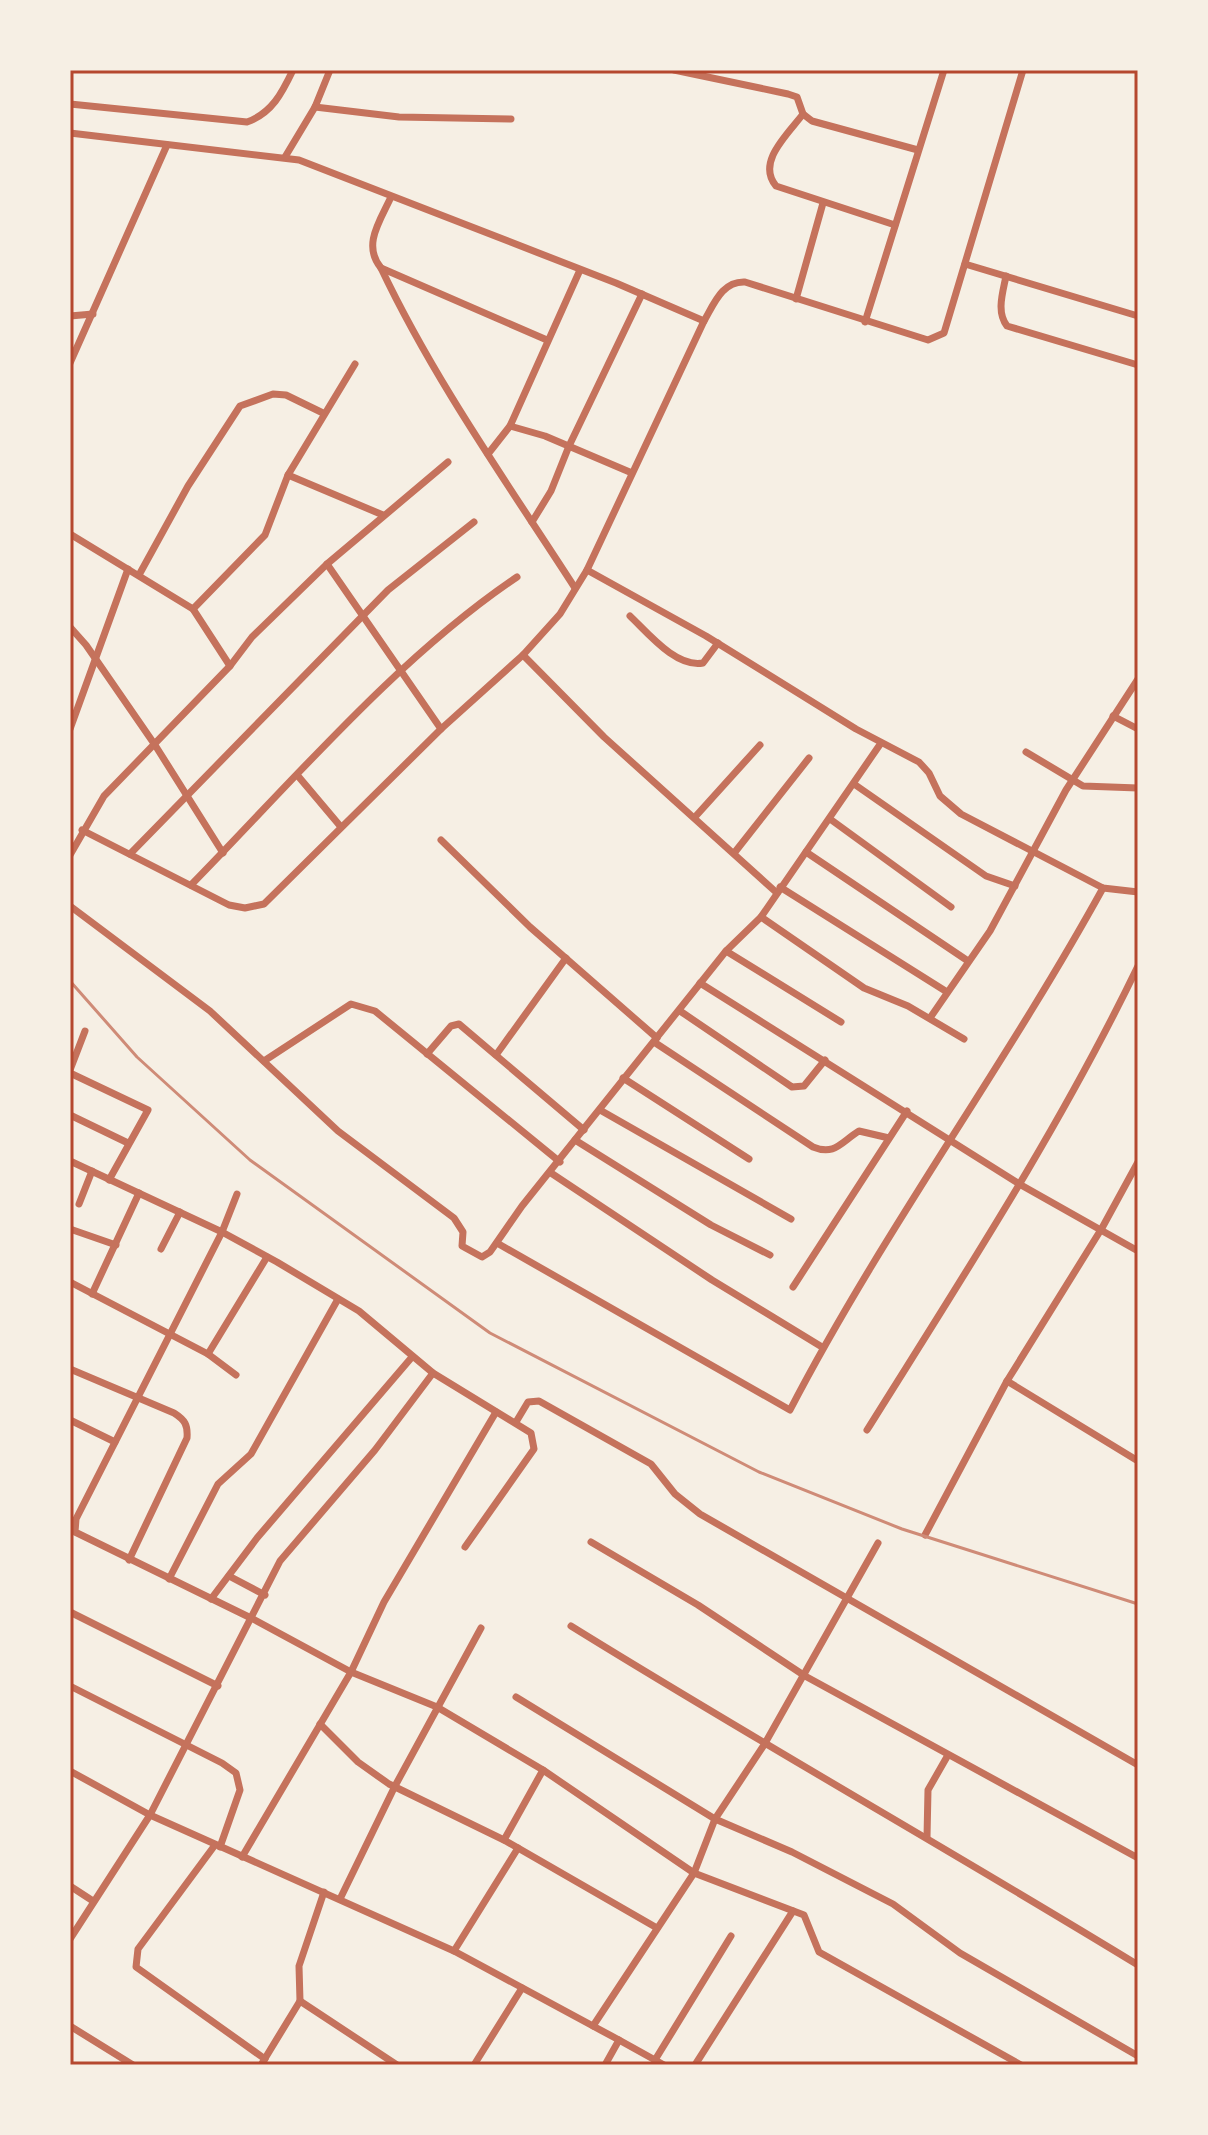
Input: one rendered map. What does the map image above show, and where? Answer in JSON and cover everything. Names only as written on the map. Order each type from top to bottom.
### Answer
[{"type":"street","points":[[70,104],[247,122],[259,118],[276,103],[293,70]]},
{"type":"street","points":[[285,157],[315,107],[330,70]]},
{"type":"street","points":[[674,70],[788,94],[797,97],[803,114],[819,123],[918,150]]},
{"type":"street","points":[[865,322],[944,70]]},
{"type":"street","points":[[82,830],[237,907],[264,904],[441,729],[523,655],[560,614],[587,570],[704,321],[723,289],[737,281],[934,341],[948,324],[1023,70]]},
{"type":"street","points":[[315,107],[399,117],[511,119]]},
{"type":"street","points":[[803,114],[772,156],[767,173],[776,186],[895,225]]},
{"type":"street","points":[[70,134],[285,157],[642,294],[704,321]]},
{"type":"street","points":[[70,363],[167,145]]},
{"type":"street","points":[[391,197],[371,250],[401,311],[575,588]]},
{"type":"street","points":[[796,299],[823,203]]},
{"type":"street","points":[[965,264],[1138,316]]},
{"type":"street","points":[[381,268],[547,340]]},
{"type":"street","points":[[488,454],[510,426],[580,270]]},
{"type":"street","points":[[1006,276],[1001,307],[1002,319],[1007,326],[1138,365]]},
{"type":"street","points":[[532,522],[551,491],[569,446],[642,294]]},
{"type":"street","points":[[70,316],[93,314]]},
{"type":"street","points":[[193,609],[265,535],[288,475],[355,364]]},
{"type":"street","points":[[139,575],[188,486],[240,406],[273,394],[295,398],[323,413]]},
{"type":"street","points":[[510,426],[569,446],[632,473]]},
{"type":"street","points":[[70,855],[104,796],[230,666],[252,637],[327,564],[448,462]]},
{"type":"street","points":[[288,475],[383,515]]},
{"type":"street","points":[[130,854],[403,576],[474,522]]},
{"type":"street","points":[[70,534],[193,609],[230,666]]},
{"type":"street","points":[[327,564],[399,673],[441,729]]},
{"type":"street","points":[[70,729],[128,569]]},
{"type":"street","points":[[587,570],[718,643],[881,743],[919,762],[929,773],[940,796],[961,814],[1103,888],[1138,892]]},
{"type":"street","points":[[191,885],[399,673],[479,603],[517,577]]},
{"type":"street","points":[[630,616],[661,645],[689,663],[703,663],[718,643]]},
{"type":"street","points":[[70,627],[95,657],[155,745],[223,853]]},
{"type":"street","points":[[523,655],[604,737],[779,890],[947,992]]},
{"type":"street","points":[[930,1018],[1015,886],[1072,781],[1138,679]]},
{"type":"street","points":[[1113,716],[1138,729]]},
{"type":"street","points":[[70,906],[210,1011],[338,1131],[460,1223],[462,1246],[482,1257],[497,1243],[522,1206],[726,951],[761,917],[881,743]]},
{"type":"street","points":[[695,817],[760,745]]},
{"type":"street","points":[[1026,752],[1072,781],[1094,789],[1138,788]]},
{"type":"street","points":[[735,852],[809,758]]},
{"type":"street","points":[[298,776],[341,827]]},
{"type":"street","points":[[854,784],[986,876],[1015,886]]},
{"type":"street","points":[[830,819],[951,907]]},
{"type":"street","points":[[441,840],[656,1040],[813,1147],[834,1150],[859,1131],[889,1138]]},
{"type":"street","points":[[806,852],[968,961]]},
{"type":"street","points":[[497,1243],[790,1410],[822,1347],[1057,971],[1103,888]]},
{"type":"street","points":[[761,917],[864,988],[930,1018],[964,1039]]},
{"type":"street","points":[[726,951],[841,1022]]},
{"type":"street","points":[[496,1055],[566,958]]},
{"type":"street","points":[[867,1430],[1021,1185],[1109,1030],[1138,966]]},
{"type":"street","points":[[700,983],[1021,1185],[1138,1251]]},
{"type":"street","points":[[264,1061],[351,1004],[375,1011],[560,1162]]},
{"type":"street","points":[[680,1011],[792,1087],[804,1086],[825,1060]]},
{"type":"street","points":[[427,1054],[455,1024],[584,1130]]},
{"type":"street","points":[[85,1031],[70,1071],[148,1110],[109,1180]]},
{"type":"street","points":[[623,1078],[749,1159]]},
{"type":"street","points":[[600,1110],[791,1219]]},
{"type":"street","points":[[793,1287],[907,1111]]},
{"type":"street","points":[[70,1115],[128,1143]]},
{"type":"street","points":[[575,1140],[711,1225],[770,1255]]},
{"type":"street","points":[[70,1161],[222,1232],[359,1311],[433,1373],[516,1422],[535,1437],[534,1449],[465,1547]]},
{"type":"street","points":[[925,1535],[1007,1381],[1102,1228],[1138,1162]]},
{"type":"street","points":[[79,1204],[92,1171]]},
{"type":"street","points":[[551,1173],[712,1280],[822,1347]]},
{"type":"street","points":[[92,1294],[139,1193]]},
{"type":"street","points":[[237,1194],[222,1232],[76,1519],[75,1532],[253,1619],[351,1672],[437,1707],[543,1770],[694,1873],[804,1915],[819,1952],[1021,2065]]},
{"type":"street","points":[[161,1249],[180,1212]]},
{"type":"street","points":[[70,1229],[116,1245]]},
{"type":"street","points":[[208,1354],[267,1257]]},
{"type":"street","points":[[70,1282],[171,1333],[208,1354],[236,1375]]},
{"type":"street","points":[[169,1579],[218,1484],[251,1454],[338,1299]]},
{"type":"street","points":[[211,1599],[308,1476],[412,1357]]},
{"type":"street","points":[[70,1369],[174,1413],[184,1420],[188,1429],[187,1438],[129,1560]]},
{"type":"street","points":[[70,1939],[150,1815],[291,1545],[375,1450],[433,1373]]},
{"type":"street","points":[[1007,1381],[1138,1461]]},
{"type":"street","points":[[516,1422],[528,1402],[539,1401],[651,1464],[675,1494],[700,1514],[1138,1765]]},
{"type":"street","points":[[242,1857],[351,1672],[384,1602],[496,1412]]},
{"type":"street","points":[[70,1420],[115,1442]]},
{"type":"street","points":[[591,1542],[698,1605],[805,1676],[1138,1858]]},
{"type":"street","points":[[593,2026],[694,1873],[715,1819],[805,1676],[878,1543]]},
{"type":"street","points":[[229,1576],[265,1595]]},
{"type":"street","points":[[70,1612],[218,1686]]},
{"type":"street","points":[[571,1626],[764,1745],[927,1837],[1138,1965]]},
{"type":"street","points":[[340,1899],[395,1786],[481,1628]]},
{"type":"street","points":[[70,1686],[222,1763],[240,1779],[240,1790],[217,1846],[138,1949],[136,1967],[263,2062],[300,2001],[299,1966],[324,1892]]},
{"type":"street","points":[[516,1697],[715,1819],[792,1852],[893,1904],[985,1969],[1138,2056]]},
{"type":"street","points":[[320,1724],[358,1762],[395,1786],[504,1840],[657,1928]]},
{"type":"street","points":[[927,1837],[928,1790],[948,1755]]},
{"type":"street","points":[[504,1840],[543,1770]]},
{"type":"street","points":[[70,1771],[150,1815],[454,1951],[664,2065]]},
{"type":"street","points":[[454,1951],[518,1848]]},
{"type":"street","points":[[70,1886],[93,1901]]},
{"type":"street","points":[[695,2065],[793,1911]]},
{"type":"street","points":[[655,2060],[731,1936]]},
{"type":"street","points":[[474,2065],[522,1988]]},
{"type":"street","points":[[300,2001],[397,2065]]},
{"type":"street","points":[[70,2026],[133,2065]]},
{"type":"street","points":[[605,2065],[619,2040]]},
{"type":"railway","points":[[70,981],[137,1057],[250,1160],[490,1333],[759,1472],[902,1529],[1138,1604]]}]
